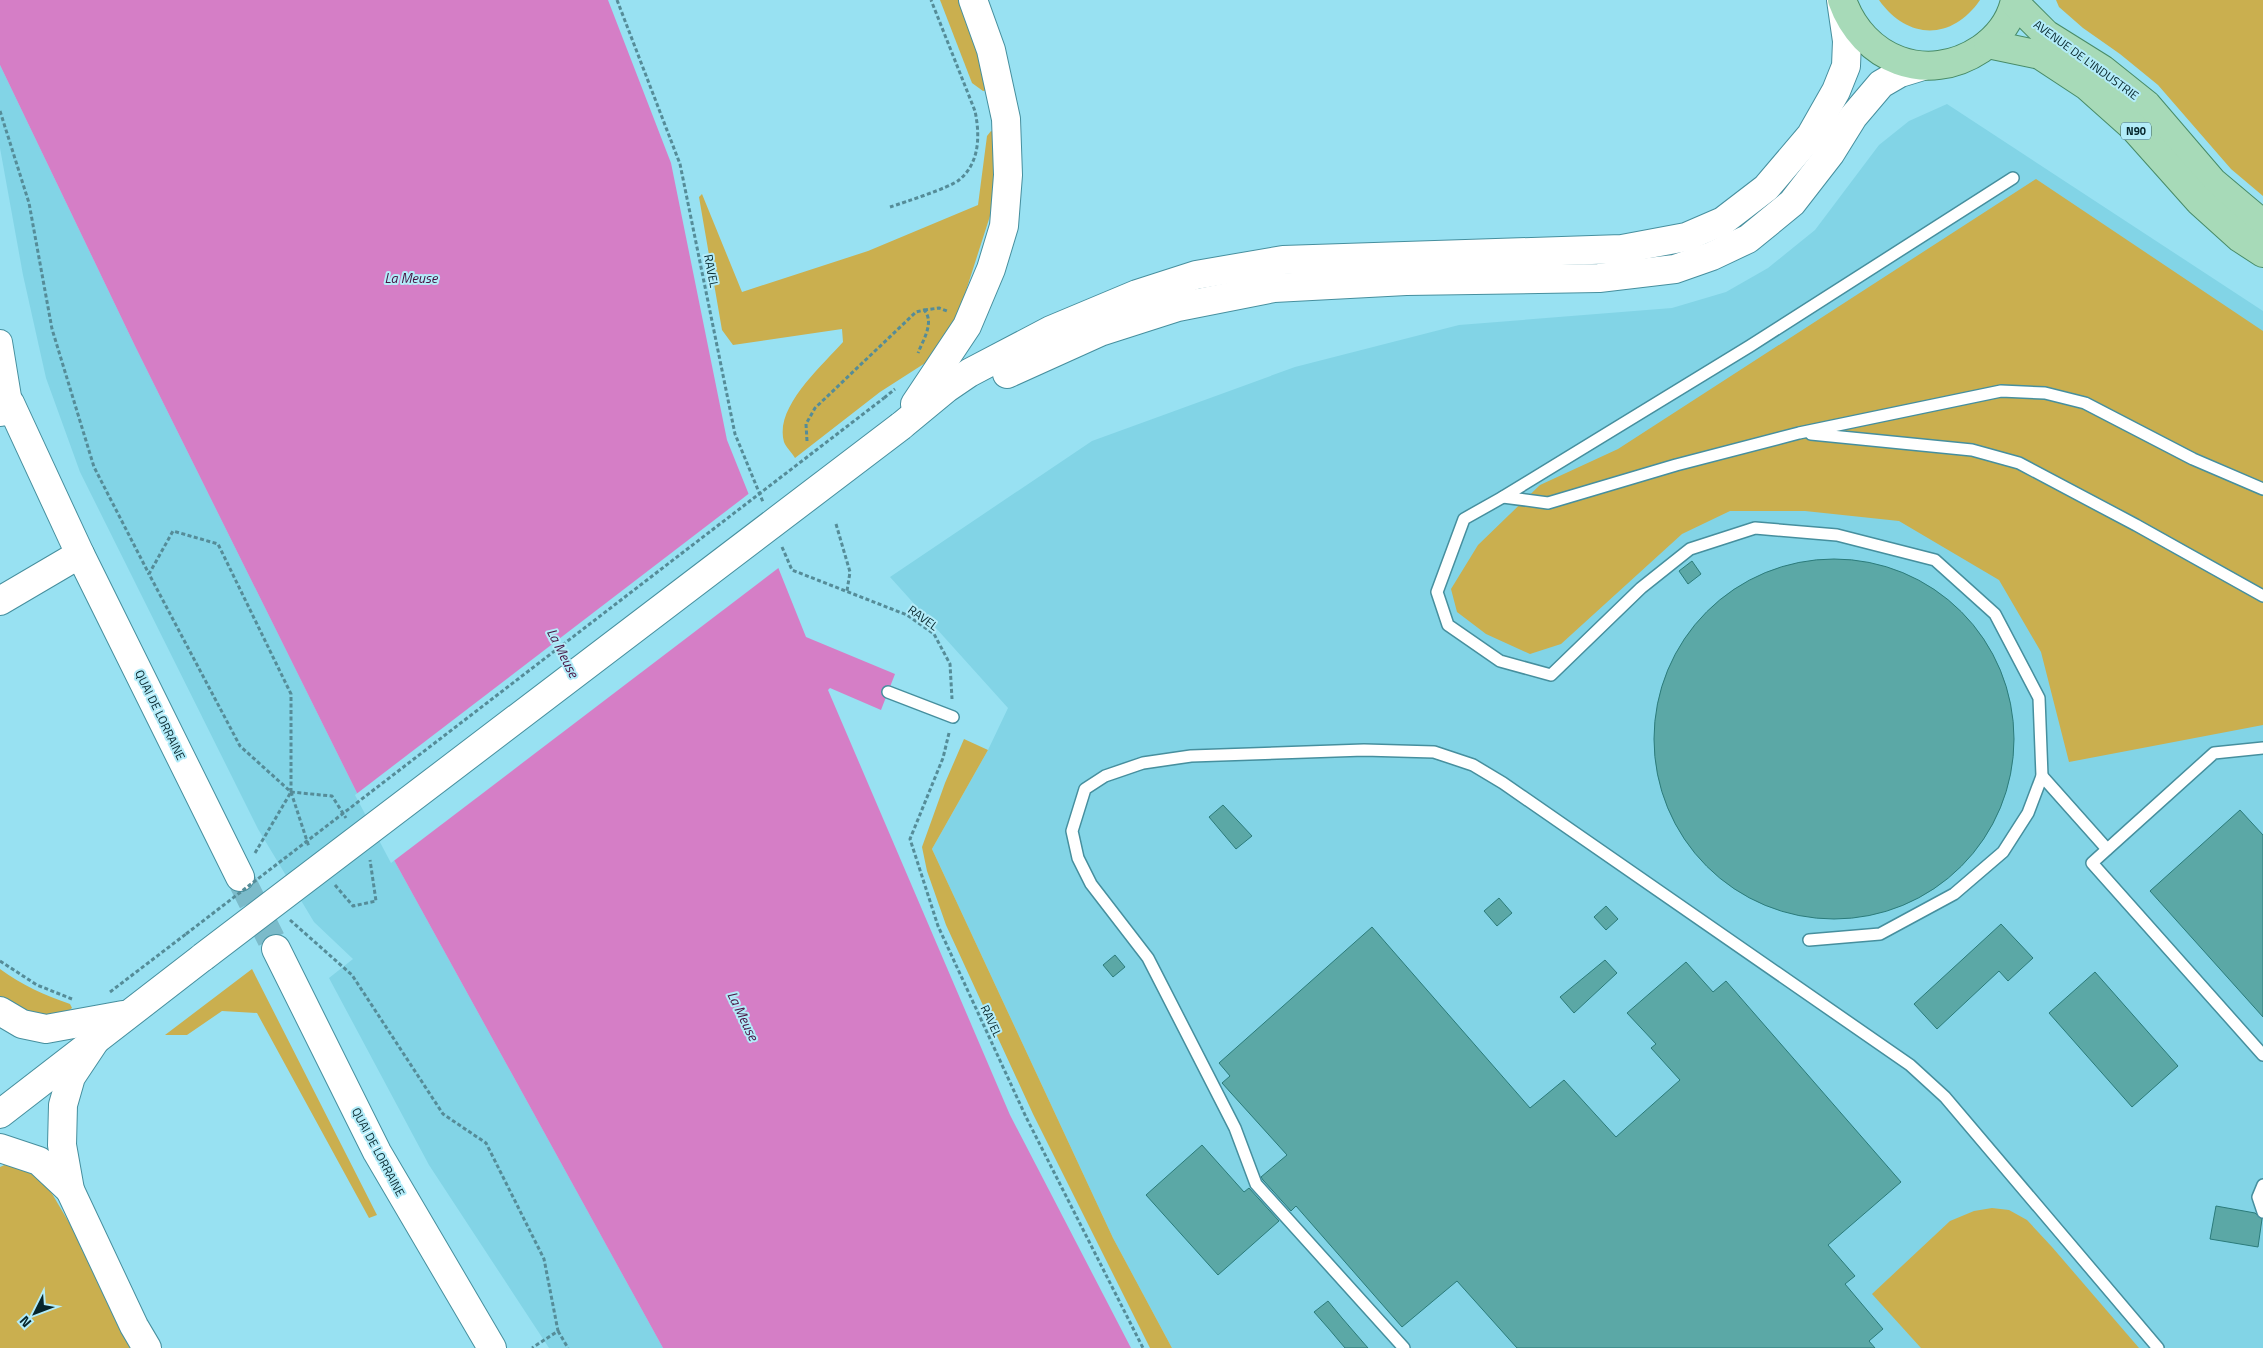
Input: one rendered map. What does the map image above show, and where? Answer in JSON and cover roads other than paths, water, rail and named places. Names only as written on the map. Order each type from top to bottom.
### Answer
[{"type":"main road","points":[[901,426],[967,326],[991,269],[1004,226],[1008,175],[1006,119],[991,50],[973,0]]},
{"type":"main road","points":[[0,1114],[127,1014],[969,373],[1051,330],[1137,294],[1196,275],[1283,260],[1622,249],[1686,237],[1723,221],[1766,188],[1811,135],[1836,91],[1846,66],[1847,41],[1841,0]]},
{"type":"main road","name":"N90","points":[[1841,0],[1848,16],[1861,36],[1879,51],[1900,61],[1923,66],[1946,64],[1968,57],[1988,44],[2009,19],[2015,2]]},
{"type":"main road","name":"AVENUE DE L'INDUSTRIE","points":[[2015,2],[2046,34],[2102,69],[2147,105],[2213,182],[2263,224]]},
{"type":"main road","name":"AVENUE DE L'INDUSTRIE","points":[[1988,44],[2040,55],[2087,86],[2133,127],[2199,201],[2240,238],[2263,253]]},
{"type":"main road","points":[[901,426],[1032,361],[1100,332],[1178,307],[1274,288],[1406,281],[1600,278],[1682,266],[1712,256],[1748,239],[1792,203],[1830,154],[1853,117],[1881,84],[1900,73],[1923,66]]},
{"type":"main road","name":"QUAI DE LORRAINE","points":[[5,408],[248,883]]},
{"type":"main road","points":[[0,601],[80,554]]},
{"type":"main road","name":"QUAI DE LORRAINE","points":[[276,949],[376,1152],[492,1348]]},
{"type":"main road","points":[[0,1011],[22,1024],[46,1030],[127,1014]]},
{"type":"main road","points":[[98,1038],[72,1076],[63,1105],[62,1145],[70,1190],[134,1326],[147,1348]]},
{"type":"main road","points":[[0,1148],[39,1161],[70,1190]]},
{"type":"street","points":[[0,342],[5,408]]},
{"type":"lane","points":[[1809,940],[1880,934],[1954,894],[2003,852],[2028,813],[2042,776],[2039,698],[1995,614],[1934,560],[1837,535],[1755,528],[1690,550],[1641,588],[1550,675],[1500,662],[1448,625],[1437,592],[1464,519],[1750,346],[2013,178]]},
{"type":"lane","points":[[1503,497],[1548,503],[1676,465],[1799,433],[2001,391],[2045,393],[2084,403],[2193,459],[2263,489]]},
{"type":"lane","points":[[1799,433],[1972,450],[2018,463],[2263,596]]},
{"type":"lane","points":[[888,692],[953,717]]},
{"type":"lane","points":[[2263,748],[2214,753],[2092,863],[2263,1055]]},
{"type":"lane","points":[[1404,1348],[1256,1184],[1236,1128],[1148,958],[1091,884],[1082,867],[1072,831],[1085,789],[1105,776],[1143,763],[1192,756],[1364,750],[1434,752],[1473,765],[1512,788],[1910,1065],[1945,1097],[2158,1348]]},
{"type":"lane","points":[[2042,776],[2107,849]]},
{"type":"lane","points":[[2263,1185],[2258,1197],[2263,1212]]},
{"type":"water","name":"La Meuse","points":[[0,0],[608,0],[671,163],[727,440],[806,637],[895,674],[881,710],[830,688],[828,690],[1010,1115],[1131,1348],[663,1348],[357,793],[135,346],[0,65]]},
{"type":"tunnel","points":[[240,877],[276,949]]}]
